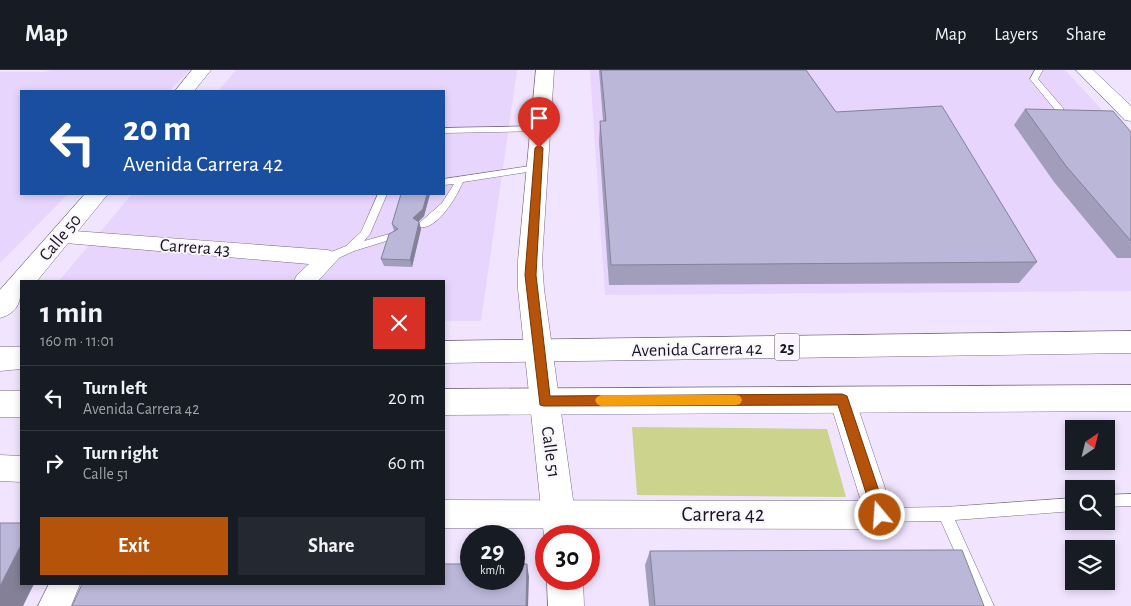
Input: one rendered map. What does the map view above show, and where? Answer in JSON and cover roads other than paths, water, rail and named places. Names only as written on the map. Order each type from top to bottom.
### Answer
[{"type":"main road","points":[[185,90],[202,70]]},
{"type":"main road","name":"Calle 51","points":[[545,70],[530,261],[538,351],[560,525]]},
{"type":"main road","name":"Calle 50","points":[[24,280],[96,195]]},
{"type":"main road","name":"Calle 50","points":[[0,308],[20,284]]},
{"type":"main road","name":"Avenida Carrera 42","points":[[445,352],[1131,342]]},
{"type":"main road","points":[[0,359],[20,358]]},
{"type":"main road","points":[[445,402],[1131,398]]},
{"type":"main road","points":[[0,404],[20,404]]},
{"type":"main road","points":[[565,590],[566,606]]},
{"type":"street","points":[[1084,70],[1131,116]]},
{"type":"street","name":"Carrera 43","points":[[61,236],[328,258]]},
{"type":"street","points":[[306,280],[328,258]]},
{"type":"street","points":[[842,400],[880,515]]},
{"type":"street","points":[[0,468],[20,469]]},
{"type":"street","name":"Carrera 42","points":[[445,514],[560,525],[880,515]]},
{"type":"street","points":[[54,606],[64,585]]},
{"type":"lane","points":[[1040,70],[1035,74],[1034,79],[1060,110]]},
{"type":"lane","points":[[445,131],[540,128]]},
{"type":"lane","points":[[445,182],[537,168]]},
{"type":"lane","points":[[422,225],[438,215],[448,204],[460,180]]},
{"type":"lane","points":[[350,249],[365,234],[382,195]]},
{"type":"lane","points":[[328,258],[393,236]]},
{"type":"lane","points":[[1115,501],[1131,500]]},
{"type":"lane","points":[[880,515],[945,514],[1065,505]]},
{"type":"lane","points":[[945,514],[987,606]]}]
